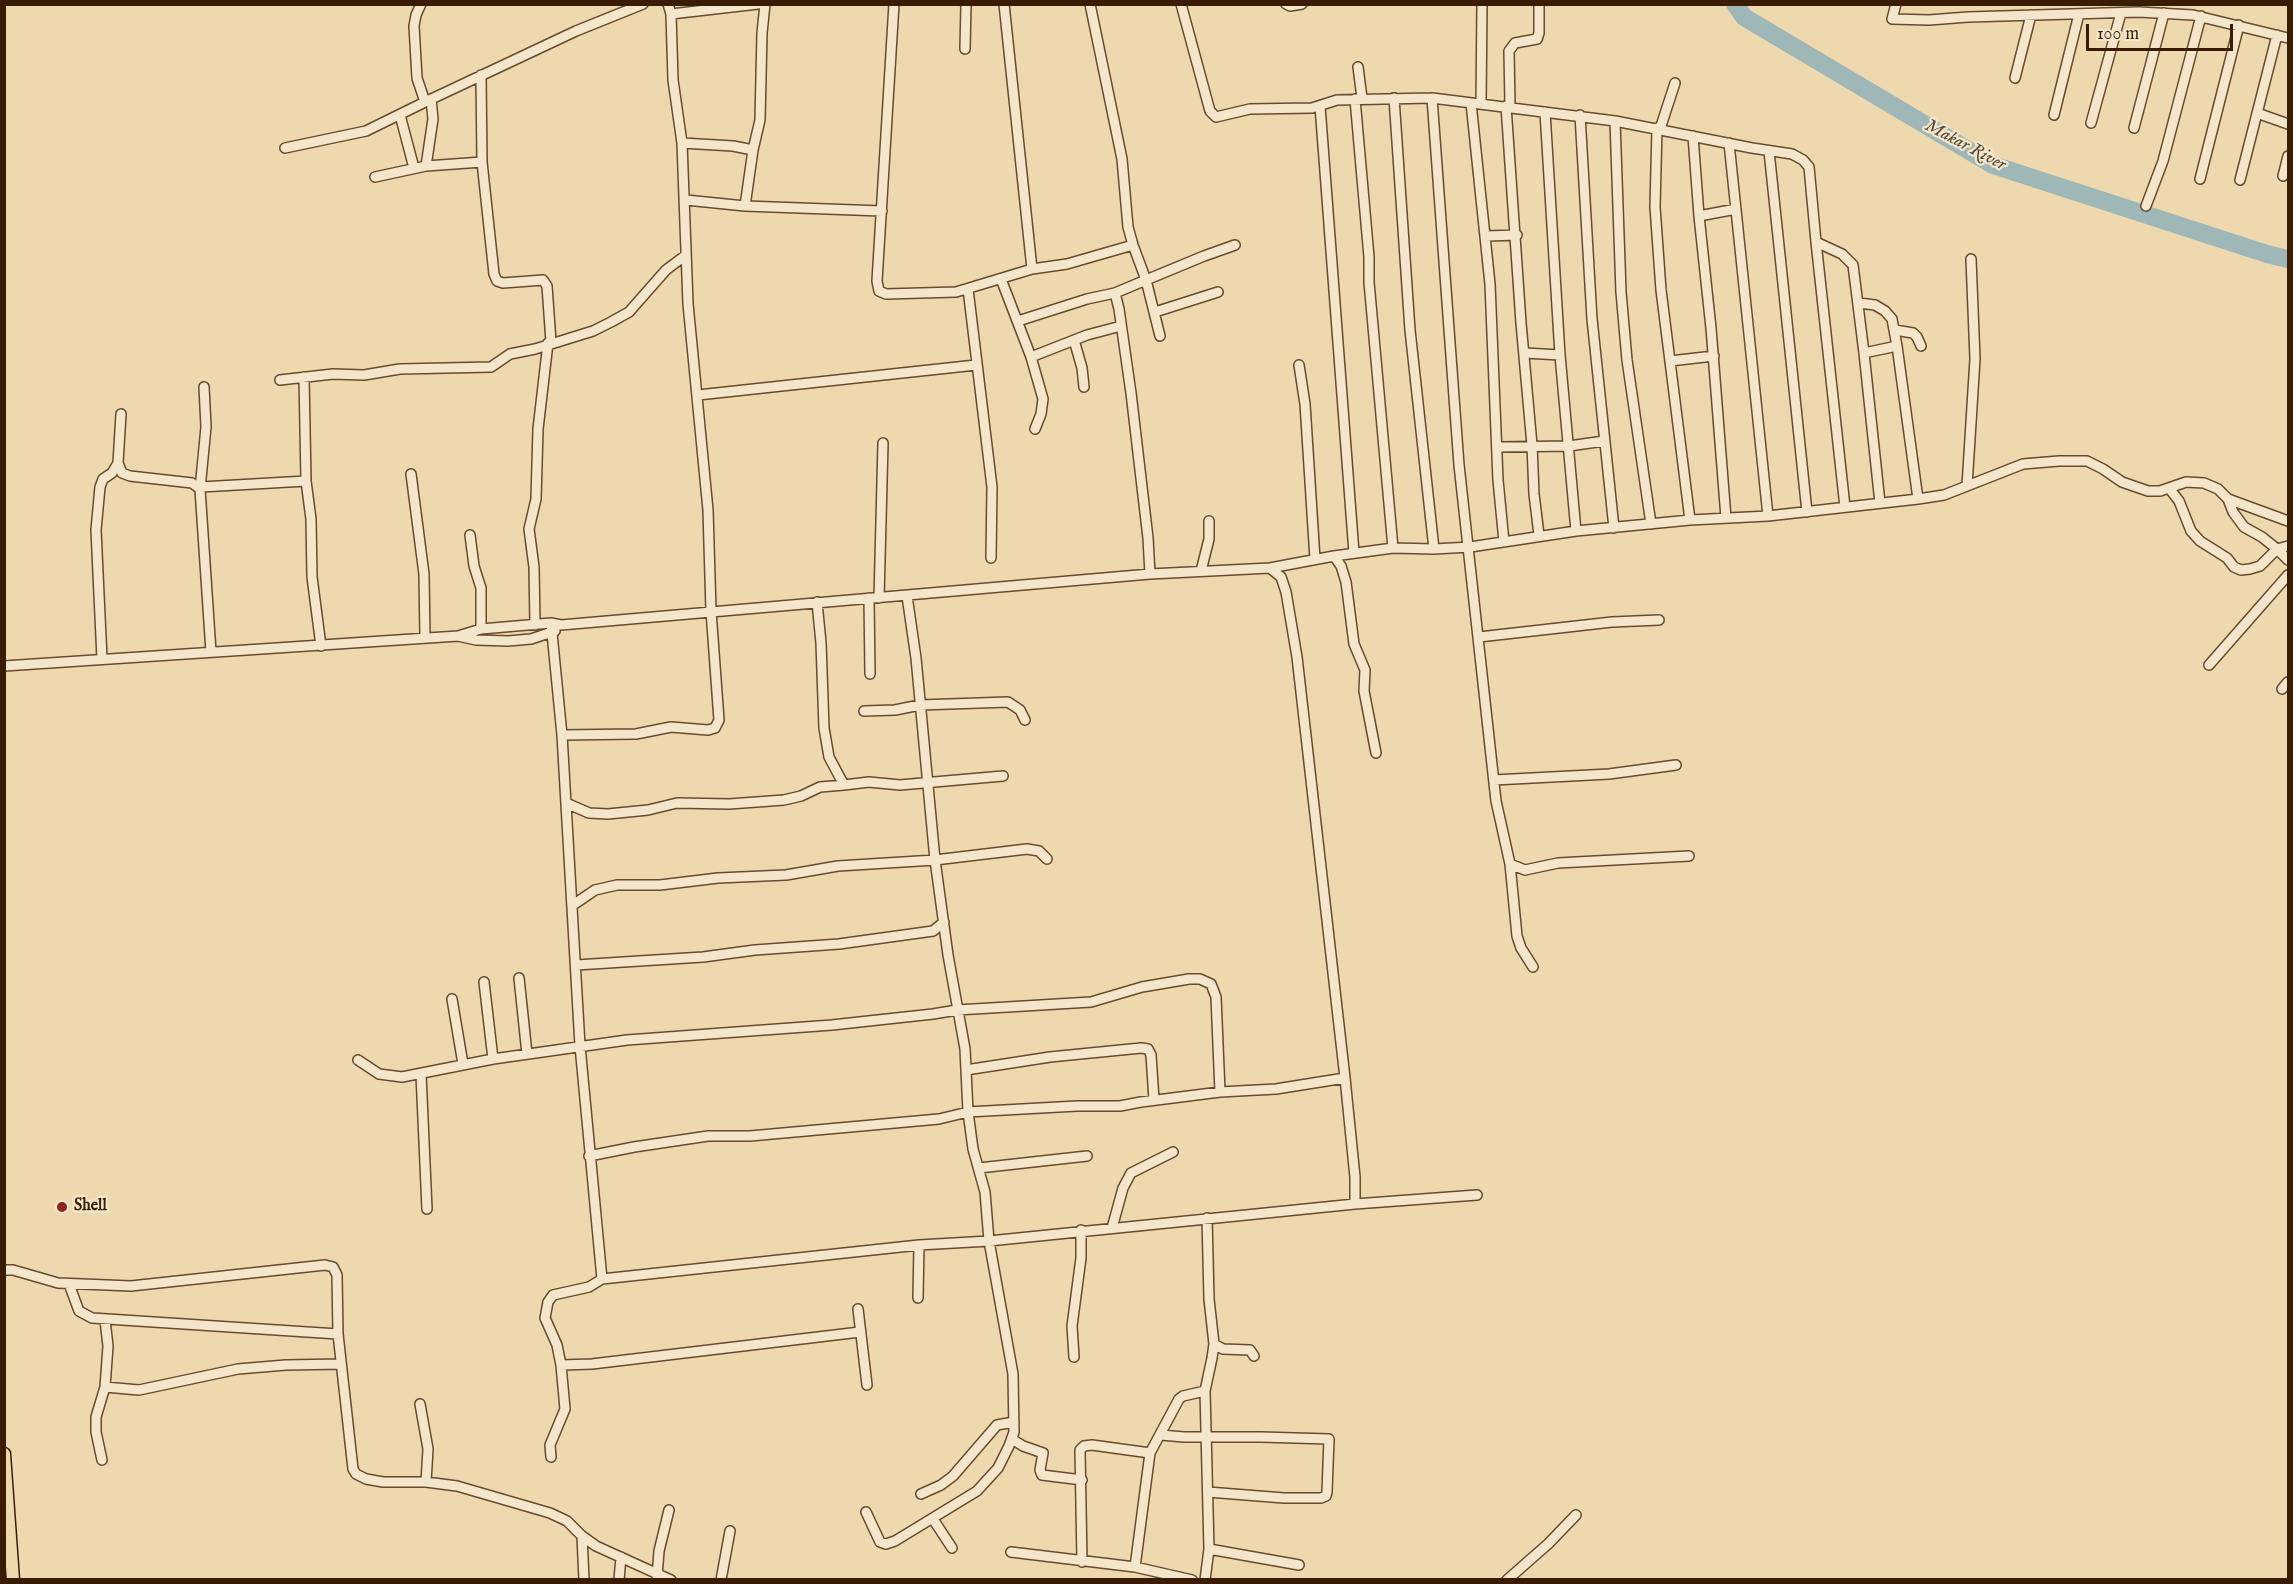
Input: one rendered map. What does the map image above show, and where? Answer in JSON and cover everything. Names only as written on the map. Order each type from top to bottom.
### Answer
[{"type":"main road","points":[[4,1454],[13,1580]]},
{"type":"street","points":[[421,4],[414,26],[417,78],[428,100],[433,119],[426,166]]},
{"type":"street","points":[[285,148],[366,131],[481,75],[643,4]]},
{"type":"street","points":[[562,735],[636,734],[671,727],[708,730],[716,728],[719,711],[711,611],[708,510],[688,304],[686,200],[682,143],[673,80],[669,9],[758,4]]},
{"type":"street","points":[[745,206],[760,120],[765,4]]},
{"type":"street","points":[[894,4],[877,285],[879,291],[886,294],[945,293],[968,290],[1032,269],[1067,264],[1133,245]]},
{"type":"street","points":[[965,49],[966,4]]},
{"type":"street","points":[[1004,4],[1032,269]]},
{"type":"street","points":[[1090,4],[1122,159],[1128,226],[1146,280],[1160,336]]},
{"type":"street","points":[[1181,4],[1213,115],[1219,117],[1250,109],[1320,106],[1337,100],[1359,98],[1432,98],[1580,115],[1659,128],[1769,152],[1792,154],[1803,160],[1809,167],[1845,507]]},
{"type":"street","points":[[1286,4],[1294,6],[1302,4]]},
{"type":"street","points":[[1481,104],[1482,4]]},
{"type":"street","points":[[1539,4],[1537,39],[1515,43],[1509,51],[1508,106],[1534,495],[1539,536]]},
{"type":"street","points":[[1896,4],[1892,19],[1929,20],[2031,15],[2164,13],[2200,16],[2289,38]]},
{"type":"street","points":[[2091,123],[2121,13]]},
{"type":"street","points":[[2134,128],[2164,13]]},
{"type":"street","points":[[2054,115],[2079,14]]},
{"type":"street","points":[[2015,78],[2031,15]]},
{"type":"street","points":[[2146,206],[2163,161],[2200,16]]},
{"type":"street","points":[[2200,179],[2239,25]]},
{"type":"street","points":[[2240,180],[2277,35]]},
{"type":"street","points":[[1358,67],[1369,282],[1393,548]]},
{"type":"street","points":[[481,75],[482,162],[494,274],[497,281],[504,283],[543,280],[547,286],[550,343],[538,429],[536,499],[529,529],[534,567],[535,625]]},
{"type":"street","points":[[1675,83],[1659,128],[1655,207],[1661,290],[1690,520]]},
{"type":"street","points":[[1394,98],[1410,330],[1434,549]]},
{"type":"street","points":[[1432,98],[1459,465],[1470,547],[1496,801],[1510,864],[1517,936],[1521,948],[1533,967]]},
{"type":"street","points":[[1471,103],[1490,284],[1499,498],[1504,542]]},
{"type":"street","points":[[1320,106],[1354,552]]},
{"type":"street","points":[[1545,112],[1560,355],[1576,531]]},
{"type":"street","points":[[2257,113],[2289,124]]},
{"type":"street","points":[[400,115],[414,168]]},
{"type":"street","points":[[1580,115],[1588,267],[1614,528]]},
{"type":"street","points":[[1615,121],[1627,360],[1651,524]]},
{"type":"street","points":[[1694,136],[1726,518]]},
{"type":"street","points":[[1730,142],[1768,516]]},
{"type":"street","points":[[682,143],[733,146],[753,150]]},
{"type":"street","points":[[1769,152],[1807,512]]},
{"type":"street","points":[[2283,176],[2289,156]]},
{"type":"street","points":[[375,177],[426,166],[482,162]]},
{"type":"street","points":[[686,200],[745,206],[882,211]]},
{"type":"street","points":[[1699,216],[1736,209]]},
{"type":"street","points":[[1486,236],[1517,235]]},
{"type":"street","points":[[1816,242],[1842,254],[1854,265],[1856,288],[1863,303],[1864,353],[1880,503]]},
{"type":"street","points":[[1018,321],[1115,293],[1235,245]]},
{"type":"street","points":[[280,380],[333,374],[364,375],[400,369],[494,366],[505,356],[593,331],[629,312],[666,270],[686,255]]},
{"type":"street","points":[[1967,486],[1975,359],[1971,259]]},
{"type":"street","points":[[1001,279],[1031,357],[1043,399],[1041,414],[1035,429]]},
{"type":"street","points":[[968,290],[992,487],[991,558]]},
{"type":"street","points":[[1155,312],[1218,292]]},
{"type":"street","points":[[1115,293],[1143,492],[1150,574]]},
{"type":"street","points":[[1863,303],[1885,311],[1893,319],[1918,499]]},
{"type":"street","points":[[1031,357],[1074,340],[1121,326]]},
{"type":"street","points":[[1895,330],[1913,333],[1921,346]]},
{"type":"street","points":[[1074,340],[1082,368],[1084,387]]},
{"type":"street","points":[[1864,353],[1897,346]]},
{"type":"street","points":[[1525,353],[1560,355]]},
{"type":"street","points":[[1670,361],[1714,356]]},
{"type":"street","points":[[698,395],[976,365]]},
{"type":"street","points":[[1299,365],[1305,404],[1315,559]]},
{"type":"street","points":[[304,377],[306,481],[311,519],[312,577],[321,646]]},
{"type":"street","points":[[204,387],[206,427],[201,488],[211,652]]},
{"type":"street","points":[[121,414],[118,463],[119,470],[124,474]]},
{"type":"street","points":[[1497,447],[1569,446],[1604,441]]},
{"type":"street","points":[[870,674],[883,442]]},
{"type":"street","points":[[4,666],[458,636],[482,629],[535,625],[555,627],[711,611],[1150,574],[1270,568],[1354,552],[1393,548],[1470,547],[1576,531],[1690,520],[1768,516],[1918,499],[1944,495],[2023,465],[2059,460],[2087,461],[2122,482],[2148,491],[2169,488],[2186,482],[2204,483],[2218,489],[2228,499],[2244,526],[2262,537],[2289,560]]},
{"type":"street","points":[[112,473],[118,463]]},
{"type":"street","points":[[102,659],[96,530],[100,487],[106,476],[112,473],[124,474],[192,483],[201,488],[306,481]]},
{"type":"street","points":[[411,474],[424,574],[425,638]]},
{"type":"street","points":[[2169,488],[2179,501],[2191,531],[2200,541],[2227,558],[2234,567],[2241,570],[2260,566],[2277,549],[2289,546]]},
{"type":"street","points":[[2228,499],[2289,521]]},
{"type":"street","points":[[1201,571],[1209,539],[1209,521]]},
{"type":"street","points":[[470,535],[474,566],[481,588],[482,629]]},
{"type":"street","points":[[1334,556],[1341,566],[1346,582],[1354,644],[1365,670],[1364,691],[1376,753]]},
{"type":"street","points":[[1284,565],[1281,577],[1288,601],[1297,657],[1346,1078],[1355,1177],[1355,1204]]},
{"type":"street","points":[[1270,568],[1281,577]]},
{"type":"street","points":[[2209,665],[2289,575]]},
{"type":"street","points":[[866,1512],[877,1539],[883,1543],[895,1541],[933,1520],[967,1499],[998,1468],[1012,1439],[1014,1422],[1013,1374],[989,1241],[988,1214],[973,1149],[968,1112],[965,1049],[946,941],[935,860],[929,782],[908,596]]},
{"type":"street","points":[[817,602],[824,728],[829,757],[844,785]]},
{"type":"street","points":[[1479,637],[1611,622],[1659,620]]},
{"type":"street","points":[[458,636],[476,640],[531,639],[555,627]]},
{"type":"street","points":[[555,627],[580,1046],[602,1279]]},
{"type":"street","points":[[864,711],[895,710],[920,705],[1008,702],[1020,710],[1025,720]]},
{"type":"street","points":[[1494,780],[1609,774],[1676,765]]},
{"type":"street","points":[[566,803],[589,813],[608,814],[648,810],[677,803],[729,804],[784,800],[801,796],[820,787],[868,782],[900,785],[1003,776]]},
{"type":"street","points":[[573,905],[595,890],[617,885],[660,885],[718,878],[786,876],[838,866],[935,860],[1026,849],[1039,850],[1047,859]]},
{"type":"street","points":[[1510,864],[1529,870],[1558,863],[1689,856]]},
{"type":"street","points":[[576,965],[703,957],[755,950],[839,944],[933,931],[944,922]]},
{"type":"street","points":[[933,931],[946,941]]},
{"type":"street","points":[[519,978],[527,1054]]},
{"type":"street","points":[[358,1060],[370,1070],[388,1076],[421,1074],[493,1059],[627,1040],[832,1025],[946,1012],[958,1014],[1091,1002],[1142,987],[1200,979],[1211,984],[1216,997],[1220,1092]]},
{"type":"street","points":[[484,982],[493,1059]]},
{"type":"street","points":[[452,999],[463,1064]]},
{"type":"street","points":[[966,1070],[1050,1057],[1145,1048],[1151,1055],[1154,1100]]},
{"type":"street","points":[[421,1074],[427,1209]]},
{"type":"street","points":[[589,1156],[708,1136],[750,1136],[939,1119],[968,1112],[1077,1106],[1113,1107],[1220,1092],[1268,1090],[1346,1078]]},
{"type":"street","points":[[1112,1228],[1123,1188],[1131,1173],[1173,1152]]},
{"type":"street","points":[[979,1168],[1087,1156]]},
{"type":"street","points":[[551,1457],[550,1445],[565,1409],[557,1345],[545,1317],[548,1302],[553,1295],[589,1287],[602,1279],[919,1245],[989,1241],[1355,1204],[1477,1195]]},
{"type":"street","points":[[1205,1580],[1209,1549],[1204,1437],[1205,1391],[1214,1344],[1208,1290],[1207,1218]]},
{"type":"street","points":[[1074,1357],[1072,1326],[1081,1258],[1081,1230]]},
{"type":"street","points":[[918,1298],[919,1245]]},
{"type":"street","points":[[4,1270],[13,1270],[47,1281],[69,1284],[131,1286],[330,1265],[336,1269],[337,1275],[338,1334],[353,1469],[356,1474],[366,1479],[383,1482],[426,1482],[477,1491],[550,1513],[567,1521],[596,1546],[657,1577],[671,1580]]},
{"type":"street","points":[[69,1284],[79,1311],[92,1318],[338,1334]]},
{"type":"street","points":[[858,1309],[867,1385]]},
{"type":"street","points":[[102,1460],[96,1432],[96,1417],[105,1387],[108,1346],[105,1320]]},
{"type":"street","points":[[561,1365],[592,1364],[860,1332]]},
{"type":"street","points":[[1214,1344],[1223,1349],[1250,1350],[1254,1356]]},
{"type":"street","points":[[105,1387],[139,1390],[238,1369],[341,1364]]},
{"type":"street","points":[[1134,1567],[1150,1453],[1179,1399],[1205,1391]]},
{"type":"street","points":[[420,1404],[428,1449],[426,1482]]},
{"type":"street","points":[[921,1494],[941,1485],[953,1476],[997,1425],[1014,1422]]},
{"type":"street","points":[[1161,1435],[1329,1439],[1327,1492],[1322,1498],[1284,1498],[1208,1492]]},
{"type":"street","points":[[1012,1439],[1020,1445],[1043,1453],[1040,1467],[1042,1475],[1082,1480]]},
{"type":"street","points":[[1082,1562],[1082,1480],[1079,1453],[1084,1446],[1092,1445],[1150,1453]]},
{"type":"street","points":[[657,1577],[659,1551],[669,1509]]},
{"type":"street","points":[[1507,1580],[1576,1515]]},
{"type":"street","points":[[933,1520],[952,1548]]},
{"type":"street","points":[[721,1580],[730,1531]]},
{"type":"street","points":[[582,1536],[584,1580]]},
{"type":"street","points":[[1209,1549],[1299,1565]]},
{"type":"street","points":[[1011,1552],[1134,1567],[1192,1580]]},
{"type":"street","points":[[619,1580],[621,1557]]},
{"type":"waterway","name":"Makar River","points":[[1735,4],[1744,17],[1993,165],[2288,259]]},
{"type":"place","name":"Shell","points":[[62,1207]]}]
